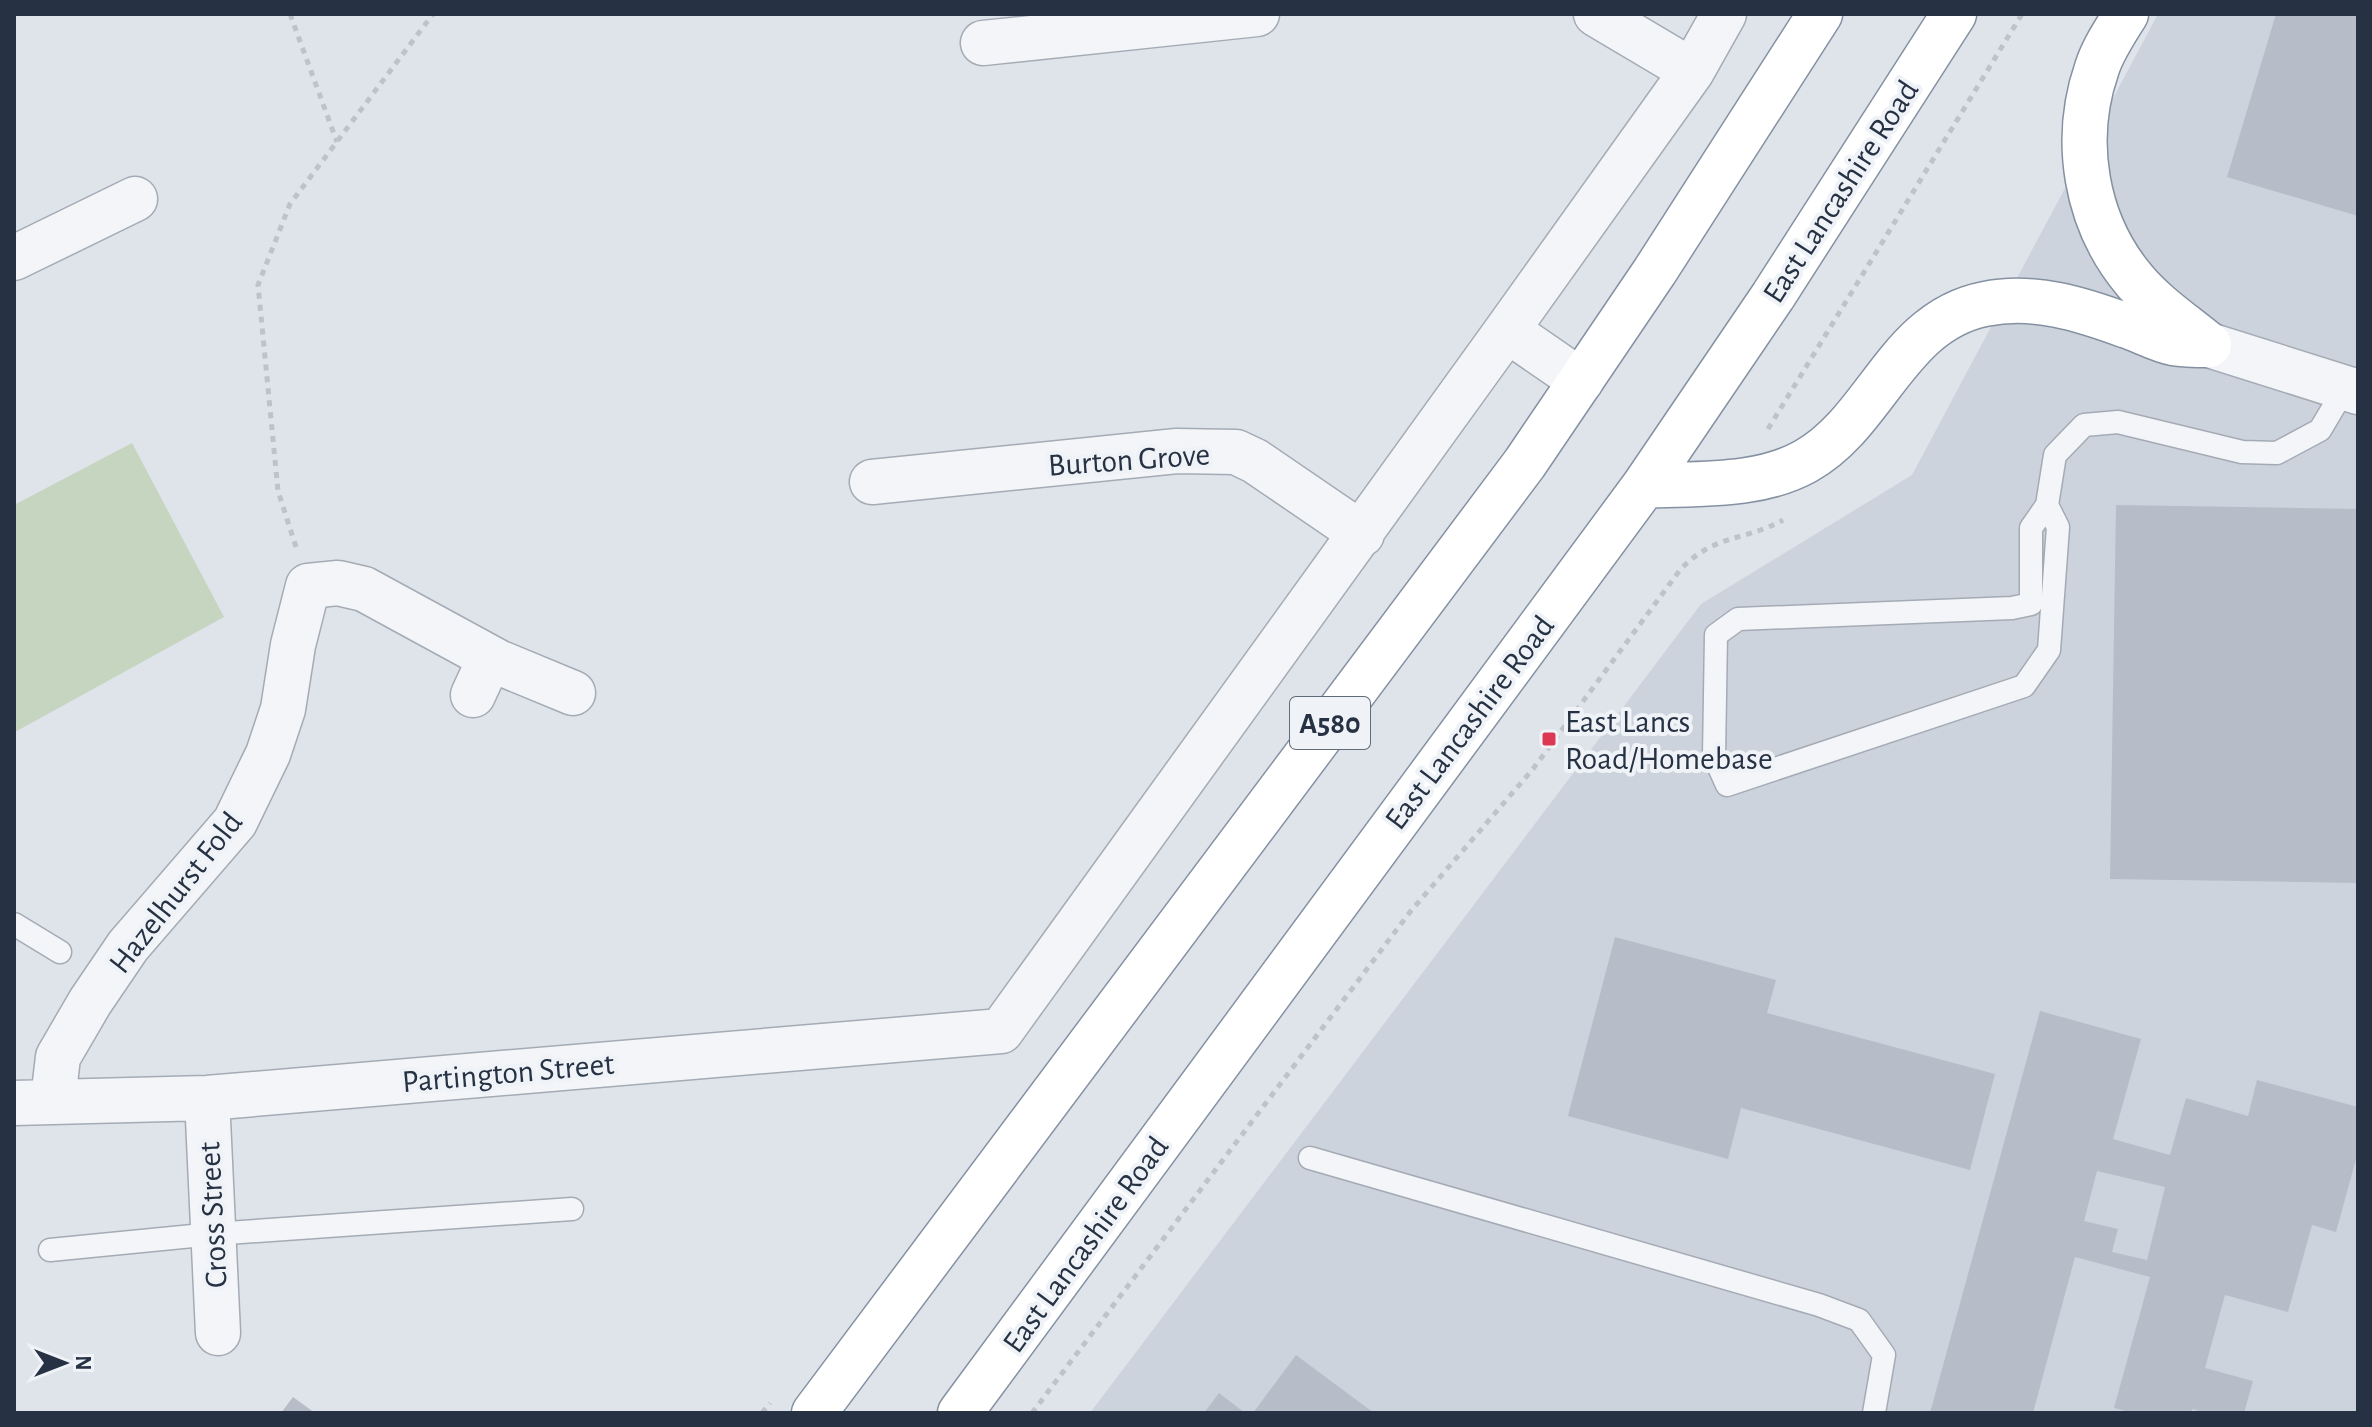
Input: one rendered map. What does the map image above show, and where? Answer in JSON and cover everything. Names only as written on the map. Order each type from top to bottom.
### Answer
[{"type":"highway","name":"A580","points":[[814,1413],[1525,463],[1820,14]]},
{"type":"highway","name":"East Lancashire Road","points":[[960,1413],[1644,486],[1782,283],[1954,14]]},
{"type":"highway","points":[[2126,14],[2097,66],[2084,123],[2087,174],[2098,224],[2137,283],[2209,345]]},
{"type":"highway","points":[[1644,486],[1743,480],[1805,461],[1832,443],[1856,419],[1898,359],[1921,336],[1959,312],[1983,304],[2030,300],[2058,304],[2172,342],[2209,345]]},
{"type":"street","points":[[983,43],[1257,14]]},
{"type":"street","points":[[1596,14],[1692,71]]},
{"type":"street","points":[[1362,534],[1692,71],[1724,14]]},
{"type":"street","points":[[14,258],[135,199]]},
{"type":"street","points":[[1507,330],[1581,381]]},
{"type":"street","points":[[2209,345],[2351,390]]},
{"type":"street","name":"Burton Grove","points":[[872,482],[1177,451],[1236,452],[1255,461],[1362,534]]},
{"type":"street","name":"Partington Street","points":[[34,1102],[207,1098],[1001,1031],[1362,534]]},
{"type":"street","points":[[308,586],[338,583],[364,589],[482,676],[573,693]]},
{"type":"street","name":"Hazelhurst Fold","points":[[34,1102],[90,1002],[128,946],[235,822],[268,754],[283,709],[293,645],[308,586]]},
{"type":"street","name":"Cross Street","points":[[207,1098],[218,1333]]},
{"type":"lane","points":[[2047,505],[2058,527],[2049,650],[2024,686],[1727,785],[1714,756],[1716,635],[1738,619],[2012,608],[2031,604],[2031,528],[2047,505],[2055,455],[2084,425],[2118,422],[2242,452],[2277,453],[2320,430],[2351,390]]},
{"type":"lane","points":[[14,924],[60,952]]},
{"type":"lane","points":[[1310,1158],[1819,1305],[1859,1320],[1884,1355],[1874,1413]]},
{"type":"lane","points":[[50,1250],[213,1234],[572,1209]]},
{"type":"path","points":[[290,14],[337,142]]},
{"type":"path","points":[[308,586],[278,491],[258,285],[290,204],[433,14]]},
{"type":"path","points":[[1765,434],[2022,14]]},
{"type":"path","points":[[1032,1413],[1410,912],[1533,769],[1680,570],[1697,552],[1715,542],[1772,526],[1795,514]]},
{"type":"shaded area","points":[[2158,14],[2358,14],[2358,1413],[1090,1413],[1701,604],[1912,475]]},
{"type":"green space","points":[[132,443],[224,617],[15,732],[14,505]]},
{"type":"building","points":[[2276,14],[2358,14],[2358,216],[2227,177]]},
{"type":"building","points":[[2116,505],[2358,509],[2358,883],[2110,879]]},
{"type":"building","points":[[1615,937],[1776,980],[1767,1013],[1995,1074],[1970,1170],[1741,1108],[1728,1159],[1568,1116]]},
{"type":"building","points":[[2040,1011],[2141,1039],[2113,1139],[2170,1155],[2186,1098],[2248,1116],[2257,1080],[2358,1107],[2358,1152],[2336,1232],[2312,1225],[2288,1312],[2225,1295],[2205,1368],[2253,1381],[2244,1413],[2208,1413],[2192,1409],[2191,1413],[2133,1413],[2114,1408],[2150,1277],[2075,1257],[2033,1413],[1930,1413]],"holes":[[[2097,1171],[2165,1187],[2147,1260],[2112,1252],[2118,1229],[2084,1221]]]},
{"type":"building","points":[[1296,1355],[1374,1413],[1253,1413]]},
{"type":"building","points":[[1219,1393],[1245,1413],[1204,1413]]},
{"type":"building","points":[[293,1397],[315,1413],[281,1413]]},
{"type":"place","name":"East Lancs Road/Homebase","points":[[1549,739]]}]
